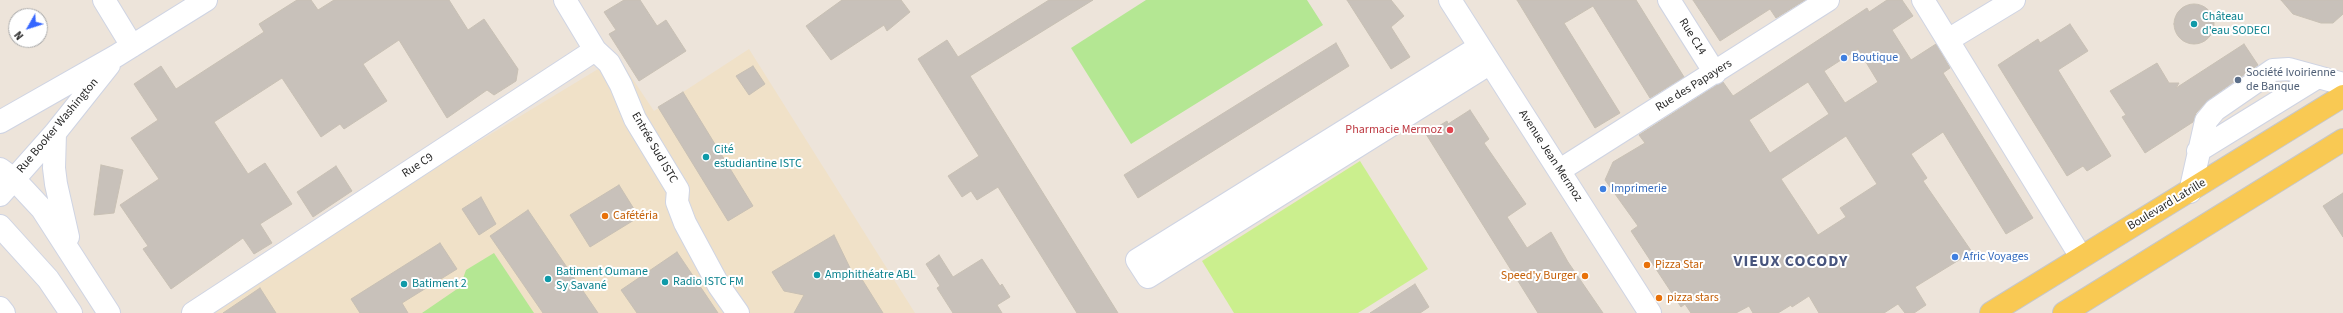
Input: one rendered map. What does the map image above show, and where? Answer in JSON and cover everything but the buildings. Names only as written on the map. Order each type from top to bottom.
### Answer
[{"type":"main road","name":"Boulevard Latrille","points":[[1991,313],[2190,192],[2343,96]]},
{"type":"main road","points":[[2064,313],[2343,140]]},
{"type":"street","points":[[104,0],[124,51]]},
{"type":"street","name":"Rue Booker Washington","points":[[0,122],[124,51],[206,0]]},
{"type":"street","points":[[565,0],[595,50]]},
{"type":"street","name":"Avenue Jean Mermoz","points":[[1450,0],[1484,56],[1560,170],[1650,313]]},
{"type":"street","name":"Rue C14","points":[[1669,0],[1715,73]]},
{"type":"street","name":"Rue des Papayers","points":[[1560,170],[1828,0]]},
{"type":"street","points":[[1923,0],[2081,258]]},
{"type":"street","points":[[1948,40],[2014,0]]},
{"type":"street","name":"Rue C9","points":[[193,313],[595,50]]},
{"type":"street","name":"Entrée Sud ISTC","points":[[595,50],[609,63],[621,85],[635,119],[678,190],[677,202],[685,223],[719,286],[738,313]]},
{"type":"street","name":"Rue Booker Washington","points":[[5,181],[55,133],[124,51]]},
{"type":"street","points":[[1143,268],[1484,56]]},
{"type":"street","points":[[2190,192],[2198,151],[2206,121],[2215,110],[2273,70],[2290,69],[2343,84]]},
{"type":"street","points":[[2198,151],[2318,77]]},
{"type":"street","points":[[55,133],[54,168],[58,200],[73,254]]},
{"type":"street","points":[[5,181],[42,209],[73,254],[109,313]]},
{"type":"street","points":[[0,226],[48,279],[71,313]]},
{"type":"street","points":[[0,308],[4,313]]},
{"type":"shaded area","points":[[749,49],[915,313],[208,313],[423,175],[618,57],[654,111]]},
{"type":"green space","points":[[1146,0],[1307,0],[1323,25],[1131,144],[1071,48]]},
{"type":"green space","points":[[1360,161],[1428,269],[1358,313],[1234,313],[1202,261]]},
{"type":"green space","points":[[494,253],[534,313],[422,313],[460,287],[466,270]]},
{"type":"place","name":"Château d'eau SODECI","points":[[2194,24]]},
{"type":"place","name":"Boutique","points":[[1844,58]]},
{"type":"place","name":"Société Ivoirienne de Banque","points":[[2238,80]]},
{"type":"place","name":"Pharmacie Mermoz","points":[[1450,130]]},
{"type":"place","name":"Cité estudiantine ISTC","points":[[706,157]]},
{"type":"place","name":"Imprimerie","points":[[1603,189]]},
{"type":"place","name":"Cafétéria","points":[[605,216]]},
{"type":"place","name":"Afric Voyages","points":[[1955,257]]},
{"type":"place","name":"Pizza Star","points":[[1647,265]]},
{"type":"place","name":"Amphithéatre ABL","points":[[817,275]]},
{"type":"place","name":"Speed'y Burger","points":[[1585,276]]},
{"type":"place","name":"Batiment Oumane Sy Savané","points":[[548,279]]},
{"type":"place","name":"Radio ISTC FM","points":[[665,282]]},
{"type":"place","name":"Batiment 2","points":[[404,284]]},
{"type":"place","name":"pizza stars","points":[[1659,298]]},
{"type":"district","name":"VIEUX COCODY","points":[[1791,262]]}]
